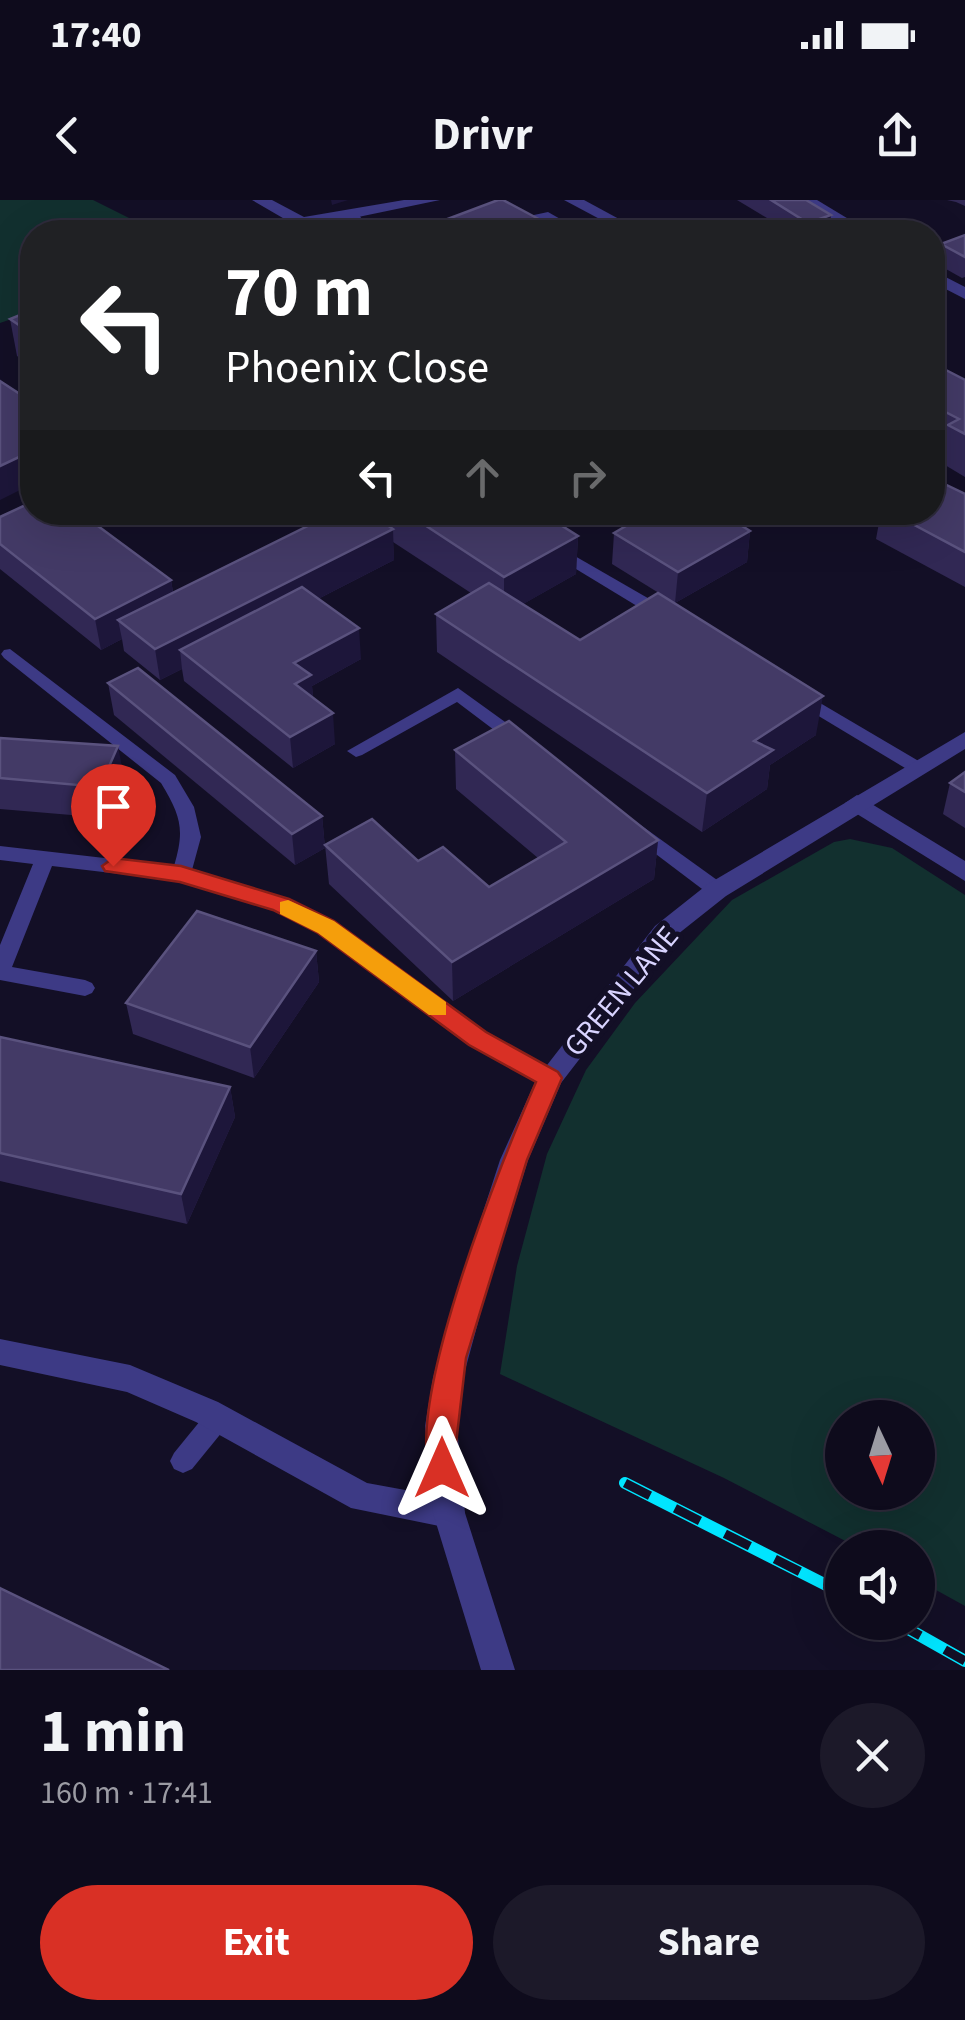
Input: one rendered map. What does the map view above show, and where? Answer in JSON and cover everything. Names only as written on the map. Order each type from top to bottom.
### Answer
[{"type":"street","points":[[260,200],[298,220]]},
{"type":"street","points":[[314,220],[432,200]]},
{"type":"street","points":[[572,200],[611,220]]},
{"type":"street","points":[[806,200],[841,220]]},
{"type":"street","name":"GREEN LANE","points":[[498,1670],[449,1513],[441,1440],[448,1378],[514,1160],[550,1078],[664,932],[718,890],[965,739]]},
{"type":"street","points":[[857,804],[965,872]]},
{"type":"street","points":[[0,1352],[130,1379],[218,1418],[362,1497],[449,1513]]},
{"type":"lane","points":[[352,214],[355,220]]},
{"type":"lane","points":[[526,220],[548,216],[555,220]]},
{"type":"lane","points":[[530,534],[681,625]]},
{"type":"lane","points":[[10,654],[168,779],[185,807],[192,837],[181,874]]},
{"type":"lane","points":[[782,686],[925,762]]},
{"type":"lane","points":[[356,751],[458,694],[534,752]]},
{"type":"lane","points":[[626,821],[718,890]]},
{"type":"lane","points":[[0,853],[181,874],[238,888],[326,927],[477,1038],[550,1078]]},
{"type":"lane","points":[[45,858],[0,971],[86,988]]},
{"type":"lane","points":[[183,1460],[218,1418]]},
{"type":"green space","points":[[0,200],[93,200],[133,220],[20,220],[20,316],[0,323]]},
{"type":"green space","points":[[850,839],[892,848],[965,895],[965,1606],[935,1589],[935,1530],[825,1530],[724,1478],[500,1374],[517,1266],[547,1154],[586,1070],[635,1003],[732,900],[834,842]]},
{"type":"building","points":[[503,200],[540,220],[445,220]]},
{"type":"building","points":[[771,200],[806,200],[831,215],[803,220]]},
{"type":"building","points":[[965,235],[965,257],[945,246],[945,242]]},
{"type":"building","points":[[945,370],[965,380],[965,434],[948,425],[959,419],[945,412]]},
{"type":"building","points":[[0,381],[20,394],[20,457],[0,466]]},
{"type":"building","points":[[945,484],[965,494],[965,552],[914,525],[945,525]]},
{"type":"building","points":[[20,508],[20,525],[97,525],[171,580],[95,619],[0,544],[0,517]]},
{"type":"building","points":[[310,525],[387,525],[393,529],[155,649],[118,620]]},
{"type":"building","points":[[425,525],[561,525],[578,536],[504,577]]},
{"type":"building","points":[[628,525],[741,525],[750,531],[678,572],[614,533]]},
{"type":"building","points":[[489,583],[580,640],[658,593],[823,696],[754,741],[773,750],[707,793],[436,614]]},
{"type":"building","points":[[302,587],[359,628],[294,663],[311,675],[295,684],[333,713],[290,737],[180,650]]},
{"type":"building","points":[[138,668],[322,816],[292,834],[108,683]]},
{"type":"building","points":[[509,721],[658,840],[452,962],[325,845],[372,819],[418,861],[443,847],[489,887],[566,842],[455,750]]},
{"type":"building","points":[[0,738],[118,746],[100,787],[0,778]]},
{"type":"building","points":[[965,772],[965,792],[950,783]]},
{"type":"building","points":[[197,911],[316,951],[250,1047],[126,1003]]},
{"type":"building","points":[[0,1037],[230,1087],[181,1194],[0,1153]]},
{"type":"building","points":[[0,1588],[169,1670],[0,1670]]},
{"type":"railway","points":[[625,1483],[825,1584]]},
{"type":"railway","points":[[928,1640],[965,1661]]},
{"type":"slow traffic","points":[[288,908],[326,927],[438,1008]]},
{"type":"route","points":[[113,866],[181,874],[238,888],[281,905],[326,927],[477,1038],[550,1078],[514,1160],[452,1358],[441,1426],[442,1468]]}]
